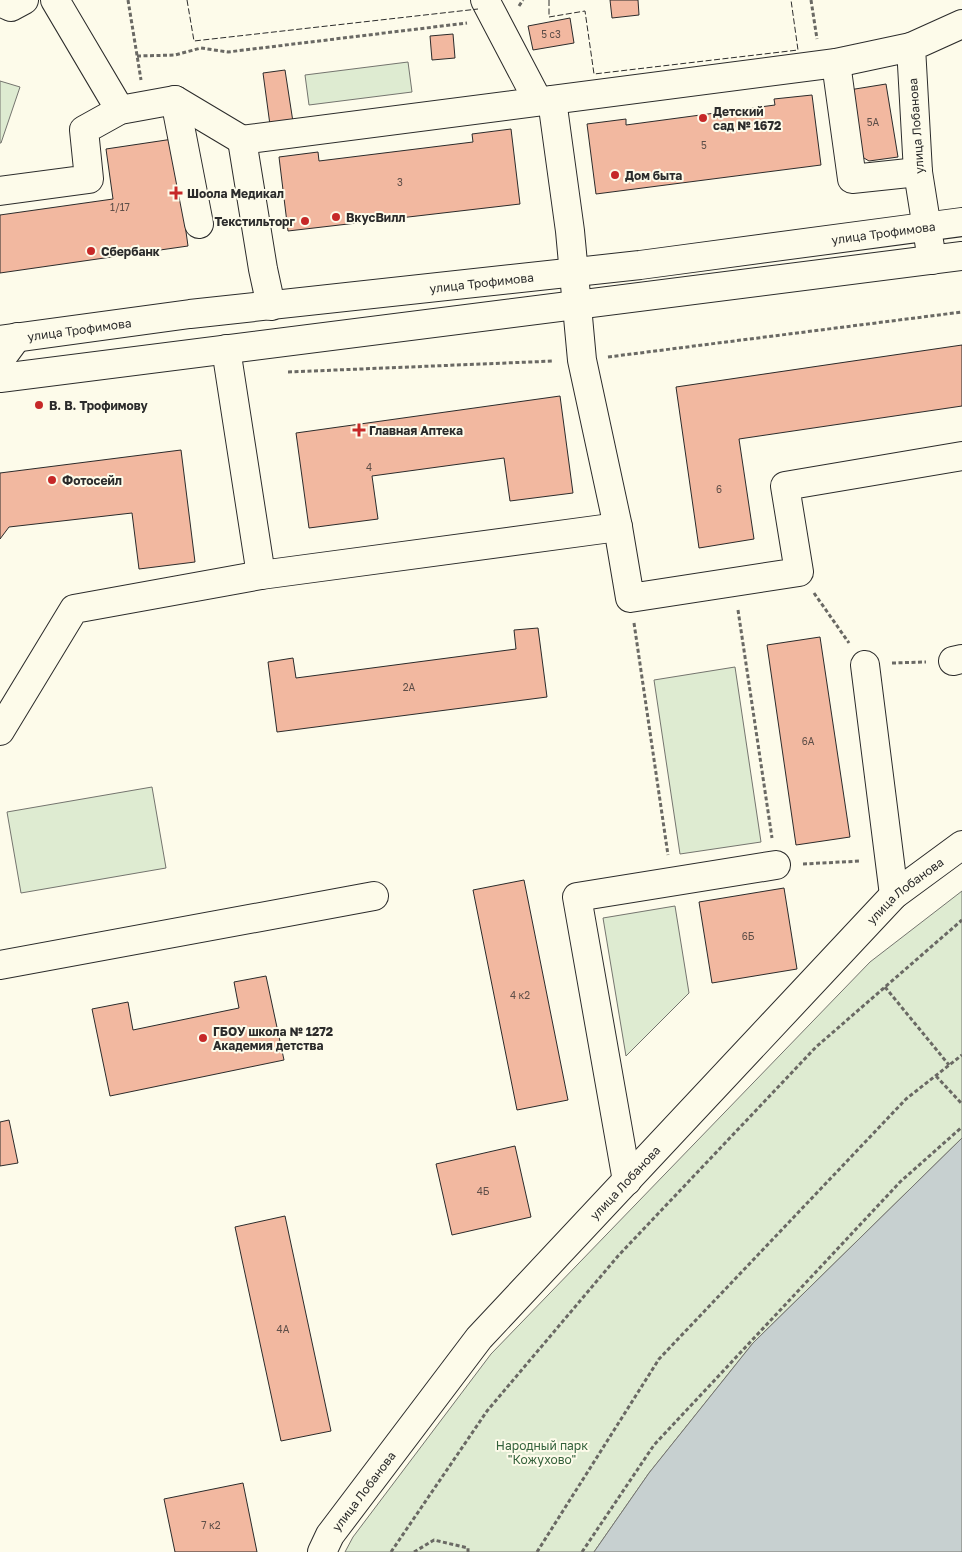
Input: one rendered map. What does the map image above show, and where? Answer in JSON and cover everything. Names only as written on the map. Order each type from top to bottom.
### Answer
[{"type":"main road","points":[[0,2],[10,7],[24,0]]},
{"type":"main road","points":[[55,0],[133,108]]},
{"type":"main road","points":[[490,10],[545,100],[574,271],[582,360],[618,527],[630,598],[799,572],[785,486],[962,456]]},
{"type":"main road","points":[[0,191],[89,179],[84,130],[133,108],[175,100],[242,140],[828,64],[911,47],[962,24]]},
{"type":"main road","name":"улица Лобанова","points":[[911,47],[918,172],[932,260]]},
{"type":"main road","points":[[828,64],[852,179],[918,172]]},
{"type":"main road","points":[[175,100],[198,224]]},
{"type":"main road","points":[[242,140],[263,269],[271,306]]},
{"type":"main road","name":"улица Трофимова","points":[[9,338],[190,314],[640,265],[962,222]]},
{"type":"main road","points":[[0,378],[962,256]]},
{"type":"main road","points":[[0,360],[9,338]]},
{"type":"main road","points":[[226,349],[261,575]]},
{"type":"main road","points":[[0,731],[74,608],[261,575],[618,527]]},
{"type":"main road","points":[[864,665],[894,895]]},
{"type":"main road","name":"улица Лобанова","points":[[322,1552],[330,1535],[479,1338],[894,895],[962,844]]},
{"type":"main road","points":[[627,1180],[577,897],[776,866]]},
{"type":"main road","points":[[0,965],[374,896]]},
{"type":"path","points":[[128,0],[136,56],[133,108]]},
{"type":"path","points":[[811,0],[828,64]]},
{"type":"path","points":[[136,56],[175,55],[201,48],[228,52],[490,10]]},
{"type":"path","points":[[288,372],[582,360],[962,312]]},
{"type":"path","points":[[799,572],[864,665],[957,660]]},
{"type":"path","points":[[734,582],[776,866],[890,860]]},
{"type":"path","points":[[630,598],[672,882]]},
{"type":"path","points":[[391,1552],[487,1411],[618,1256],[816,1048],[962,920]]},
{"type":"path","points":[[885,987],[949,1065]]},
{"type":"path","points":[[537,1552],[659,1359],[906,1099],[962,1055]]},
{"type":"path","points":[[936,1076],[962,1104]]},
{"type":"path","points":[[582,1552],[654,1445],[900,1182],[962,1128]]},
{"type":"path","points":[[414,1552],[434,1540],[468,1548],[468,1552]]},
{"type":"green space","points":[[408,62],[412,92],[309,105],[305,75]]},
{"type":"green space","points":[[0,81],[20,87],[1,143],[0,143]]},
{"type":"green space","points":[[735,667],[761,842],[680,854],[654,680]]},
{"type":"green space","points":[[152,787],[166,868],[21,893],[7,812]]},
{"type":"green space","name":"Народный парк \"Кожухово\"","points":[[962,891],[962,1138],[753,1343],[649,1473],[594,1552],[345,1552],[353,1537],[491,1354],[870,962]]},
{"type":"green space","points":[[675,906],[689,993],[626,1056],[603,918]]},
{"type":"shaded area","points":[[962,1138],[962,1552],[594,1552],[649,1473],[753,1343]]},
{"type":"building","points":[[610,0],[638,0],[639,15],[612,18]]},
{"type":"building","points":[[570,18],[574,43],[533,50],[528,26]]},
{"type":"building","points":[[453,34],[455,58],[432,60],[430,36]]},
{"type":"building","points":[[285,70],[293,122],[270,125],[263,73]]},
{"type":"building","points":[[886,84],[898,157],[869,161],[859,155],[849,90]]},
{"type":"building","points":[[812,95],[821,165],[596,194],[587,124],[626,119],[626,125],[775,105],[774,99]]},
{"type":"building","points":[[511,129],[520,204],[288,231],[279,157],[318,152],[319,161],[473,142],[472,134]]},
{"type":"building","points":[[173,139],[188,246],[0,273],[0,215],[113,199],[106,149]]},
{"type":"building","points":[[962,345],[962,406],[739,439],[754,539],[699,548],[676,387]]},
{"type":"building","points":[[560,396],[573,493],[510,501],[504,458],[372,476],[378,519],[309,528],[296,433]]},
{"type":"building","points":[[181,450],[195,562],[139,569],[132,513],[9,527],[0,539],[0,473]]},
{"type":"building","points":[[538,628],[547,697],[277,732],[268,662],[293,658],[296,678],[516,649],[514,630]]},
{"type":"building","points":[[820,637],[850,837],[796,845],[767,645]]},
{"type":"building","points":[[524,880],[568,1100],[517,1110],[473,890]]},
{"type":"building","points":[[784,888],[797,969],[712,983],[699,902]]},
{"type":"building","points":[[266,976],[284,1060],[110,1096],[92,1009],[128,1002],[133,1030],[239,1008],[234,982]]},
{"type":"building","points":[[9,1120],[18,1163],[0,1166],[0,1122]]},
{"type":"building","points":[[515,1146],[531,1217],[452,1235],[436,1164]]},
{"type":"building","points":[[285,1216],[331,1431],[281,1441],[235,1227]]},
{"type":"building","points":[[243,1483],[257,1552],[175,1552],[164,1499]]},
{"type":"fence","points":[[187,0],[194,41],[478,9]]},
{"type":"fence","points":[[549,0],[549,17],[585,11],[594,74],[798,50],[791,0]]},
{"type":"place","name":"Детский сад № 1672","points":[[703,118]]},
{"type":"place","name":"Дом быта","points":[[615,175]]},
{"type":"place","name":"Шоола Медикал","points":[[176,193]]},
{"type":"place","name":"ВкусВилл","points":[[336,217]]},
{"type":"place","name":"Текстильторг","points":[[305,221]]},
{"type":"place","name":"Сбербанк","points":[[91,251]]},
{"type":"place","name":"В. В. Трофимову","points":[[39,405]]},
{"type":"place","name":"Главная Аптека","points":[[359,430]]},
{"type":"place","name":"Фотосейл","points":[[52,480]]},
{"type":"place","name":"ГБОУ школа № 1272 Академия детства","points":[[203,1038]]}]
